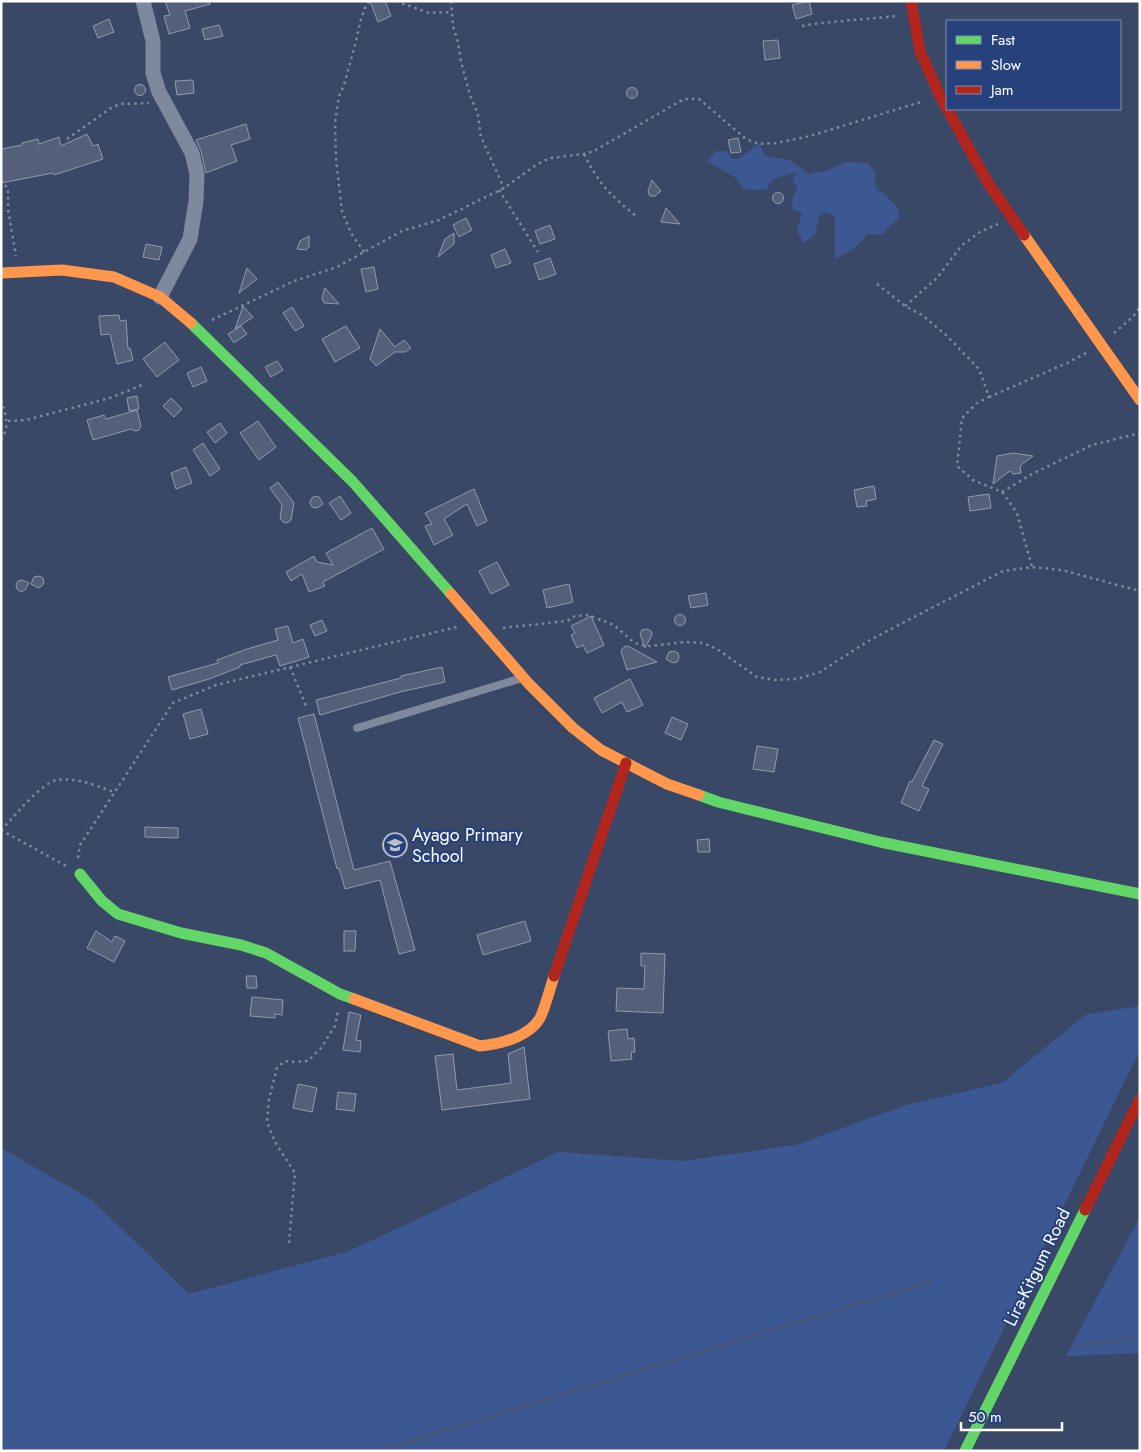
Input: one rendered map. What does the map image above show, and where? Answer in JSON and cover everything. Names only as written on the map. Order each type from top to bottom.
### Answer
[{"type":"street","points":[[143,1],[153,41],[153,73],[159,92],[192,153],[197,174],[196,201],[190,239],[160,297]]},
{"type":"street","points":[[911,1],[920,51],[946,107]]},
{"type":"street","points":[[948,110],[988,183],[1140,400]]},
{"type":"street","points":[[1,274],[62,270],[114,277],[160,297],[196,327],[353,482],[524,678],[573,728],[601,750],[667,784],[718,802],[880,842],[1140,894]]},
{"type":"street","points":[[80,874],[102,901],[118,914],[181,933],[240,945],[266,953],[340,994],[480,1046],[497,1044],[514,1038],[532,1028],[540,1018],[626,763]]},
{"type":"street","name":"Lira-Kitgum Road","points":[[965,1451],[1140,1100]]},
{"type":"lane","points":[[357,728],[524,678]]},
{"type":"path","points":[[364,252],[351,233],[342,211],[336,159],[335,122],[339,96],[344,85],[361,19],[366,5],[370,1]]},
{"type":"path","points":[[396,1],[429,13],[452,12]]},
{"type":"path","points":[[451,1],[453,26],[470,95],[478,116],[482,137],[504,188]]},
{"type":"path","points":[[802,26],[890,16],[913,16]]},
{"type":"path","points":[[196,327],[236,310],[294,281],[337,267],[402,232],[439,220],[504,188],[536,165],[550,158],[594,151],[684,99],[699,99],[746,139],[758,144],[776,143],[810,136],[940,96]]},
{"type":"path","points":[[66,139],[103,112],[120,104],[164,102]]},
{"type":"path","points":[[584,154],[596,177],[614,198],[636,216]]},
{"type":"path","points":[[1,180],[8,190],[8,209],[18,272]]},
{"type":"path","points":[[499,190],[538,252]]},
{"type":"path","points":[[905,306],[937,278],[962,245],[980,232],[1013,218]]},
{"type":"path","points":[[877,284],[946,335],[979,369],[989,396]]},
{"type":"path","points":[[1032,567],[1017,513],[1002,492],[973,480],[957,466],[962,418],[977,403],[989,396],[1067,363],[1101,344],[1133,317],[1140,307]]},
{"type":"path","points":[[8,421],[26,420],[110,398],[142,385]]},
{"type":"path","points":[[1,400],[8,421],[6,433],[1,440]]},
{"type":"path","points":[[1002,492],[1032,474],[1092,445],[1140,433]]},
{"type":"path","points":[[486,634],[526,624],[567,621],[576,616],[588,615],[614,625],[631,640],[640,644],[650,646],[685,642],[703,643],[717,649],[757,677],[776,680],[796,679],[820,672],[870,640],[1003,571],[1032,567],[1062,570],[1140,590]]},
{"type":"path","points":[[80,874],[78,854],[80,845],[173,704],[216,685],[476,623]]},
{"type":"path","points":[[290,667],[306,706]]},
{"type":"path","points":[[80,874],[42,851],[1,830],[35,794],[55,780],[82,782],[114,792]]},
{"type":"path","points":[[289,1243],[295,1173],[275,1142],[267,1122],[268,1099],[277,1068],[285,1061],[308,1061],[321,1048],[335,1026],[340,994]]},
{"type":"shaded area","points":[[759,144],[765,156],[790,160],[810,175],[816,172],[827,171],[846,162],[868,163],[876,174],[875,183],[877,190],[886,195],[898,209],[900,217],[881,235],[867,234],[853,249],[835,259],[835,216],[825,212],[819,217],[815,235],[804,243],[797,231],[802,213],[793,210],[792,200],[798,186],[792,182],[797,172],[773,179],[766,190],[743,189],[736,178],[707,161],[716,151],[726,151],[732,159],[739,158]]},
{"type":"shaded area","points":[[1140,1006],[1140,1050],[944,1451],[1,1451],[1,1148],[92,1200],[189,1294],[346,1252],[558,1152],[683,1161],[796,1145],[906,1105],[1002,1083],[1085,1015]]},
{"type":"shaded area","points":[[1140,1217],[1140,1353],[1066,1356]]},
{"type":"building","points":[[165,1],[209,1],[210,4],[185,11],[190,28],[169,34],[164,16],[170,15]]},
{"type":"building","points":[[370,1],[385,1],[391,16],[378,22]]},
{"type":"building","points":[[809,1],[812,14],[796,19],[792,5]]},
{"type":"building","points":[[109,19],[114,32],[98,38],[93,26]]},
{"type":"building","points":[[219,25],[223,36],[205,40],[202,29]]},
{"type":"building","points":[[778,40],[780,58],[765,60],[763,41]]},
{"type":"building","points":[[193,80],[194,93],[177,95],[175,81]]},
{"type":"building","points":[[140,84],[146,90],[140,96],[134,90]]},
{"type":"building","points":[[632,87],[638,93],[632,99],[626,93]]},
{"type":"building","points":[[246,124],[250,139],[231,145],[237,161],[206,173],[201,151],[196,140]]},
{"type":"building","points":[[87,134],[93,146],[98,144],[103,159],[54,175],[53,173],[1,183],[1,149],[22,145],[22,143],[38,139],[39,144],[59,137],[61,146]]},
{"type":"building","points":[[738,138],[741,152],[731,153],[728,140]]},
{"type":"building","points":[[652,180],[661,191],[655,196],[650,196],[648,191]]},
{"type":"building","points":[[778,192],[784,198],[778,204],[772,198]]},
{"type":"building","points":[[666,208],[680,224],[661,222]]},
{"type":"building","points":[[466,218],[472,230],[459,237],[453,225]]},
{"type":"building","points":[[550,225],[555,239],[540,244],[535,231]]},
{"type":"building","points":[[454,233],[454,244],[438,257],[445,239]]},
{"type":"building","points":[[309,236],[309,247],[306,250],[297,249],[300,241]]},
{"type":"building","points":[[146,244],[162,247],[159,260],[143,257]]},
{"type":"building","points":[[505,249],[511,263],[496,268],[491,255]]},
{"type":"building","points":[[550,258],[556,274],[539,280],[534,264]]},
{"type":"building","points":[[374,267],[378,289],[366,292],[361,269]]},
{"type":"building","points":[[247,268],[257,279],[239,293]]},
{"type":"building","points":[[325,288],[339,304],[324,303],[322,298]]},
{"type":"building","points":[[243,306],[253,317],[235,329]]},
{"type":"building","points":[[292,307],[304,326],[295,331],[283,313]]},
{"type":"building","points":[[119,315],[120,321],[126,320],[128,349],[130,348],[133,360],[117,364],[110,334],[101,335],[99,316]]},
{"type":"building","points":[[241,326],[247,334],[234,343],[228,334]]},
{"type":"building","points":[[346,326],[360,348],[335,362],[322,339]]},
{"type":"building","points":[[380,329],[395,347],[404,340],[411,348],[405,352],[395,352],[376,366],[370,359]]},
{"type":"building","points":[[165,342],[179,360],[157,377],[143,359]]},
{"type":"building","points":[[277,361],[283,370],[271,377],[265,367]]},
{"type":"building","points":[[201,367],[207,381],[193,387],[187,373]]},
{"type":"building","points":[[137,396],[139,409],[129,411],[127,398]]},
{"type":"building","points":[[171,398],[182,409],[174,417],[163,406]]},
{"type":"building","points":[[137,410],[141,426],[139,430],[131,429],[93,440],[87,420],[104,415],[106,419]]},
{"type":"building","points":[[258,421],[276,447],[259,460],[240,433]]},
{"type":"building","points":[[220,423],[227,433],[215,443],[207,432]]},
{"type":"building","points":[[203,443],[220,469],[210,476],[193,450]]},
{"type":"building","points":[[1013,453],[1033,456],[1020,466],[1021,473],[1013,474],[1010,471],[993,484],[997,456]]},
{"type":"building","points":[[186,467],[192,483],[176,489],[171,473]]},
{"type":"building","points":[[278,482],[294,503],[291,520],[287,523],[283,522],[280,518],[282,505],[270,488]]},
{"type":"building","points":[[874,486],[876,499],[866,501],[867,506],[857,507],[854,490]]},
{"type":"building","points":[[474,489],[487,521],[477,526],[467,504],[444,519],[453,535],[434,545],[425,526],[432,524],[425,513]]},
{"type":"building","points":[[989,494],[991,508],[970,511],[968,497]]},
{"type":"building","points":[[314,496],[319,497],[323,504],[317,508],[312,507],[310,503]]},
{"type":"building","points":[[340,496],[351,513],[341,520],[329,503]]},
{"type":"building","points":[[372,528],[384,549],[323,582],[325,586],[309,592],[302,574],[291,581],[286,572],[314,556],[317,562],[333,565],[326,553]]},
{"type":"building","points":[[497,562],[509,585],[491,594],[479,571]]},
{"type":"building","points":[[39,576],[43,578],[44,582],[38,588],[31,584],[34,577]]},
{"type":"building","points":[[22,580],[29,583],[25,590],[21,592],[17,589],[16,585],[18,581]]},
{"type":"building","points":[[569,584],[573,602],[547,608],[543,590]]},
{"type":"building","points":[[706,593],[708,605],[691,608],[688,596]]},
{"type":"building","points":[[680,614],[686,620],[680,626],[674,620]]},
{"type":"building","points":[[591,616],[604,645],[587,653],[583,645],[577,648],[571,635],[575,633],[571,626]]},
{"type":"building","points":[[322,620],[327,631],[315,636],[310,625]]},
{"type":"building","points":[[288,626],[293,643],[303,639],[309,657],[280,666],[276,655],[240,665],[240,667],[209,679],[172,690],[168,677],[218,663],[217,660],[278,640],[275,629]]},
{"type":"building","points":[[647,629],[651,631],[652,635],[645,648],[640,634],[642,630]]},
{"type":"building","points":[[628,646],[657,662],[627,670],[621,651],[624,647]]},
{"type":"building","points":[[674,651],[678,653],[679,658],[677,662],[673,663],[666,659],[669,652]]},
{"type":"building","points":[[442,667],[445,682],[400,692],[320,715],[316,700],[401,678],[401,676]]},
{"type":"building","points":[[630,679],[643,705],[627,712],[622,702],[602,713],[594,698]]},
{"type":"building","points":[[201,709],[208,734],[190,739],[183,714]]},
{"type":"building","points":[[314,714],[354,870],[390,861],[415,950],[399,954],[380,880],[345,889],[339,868],[337,869],[298,718]]},
{"type":"building","points":[[672,717],[688,724],[681,740],[665,733]]},
{"type":"building","points":[[934,740],[943,744],[922,786],[929,789],[919,811],[901,803],[910,781],[912,782]]},
{"type":"building","points":[[757,746],[778,749],[774,772],[753,769]]},
{"type":"building","points":[[145,827],[178,828],[178,838],[145,837]]},
{"type":"building","points":[[709,839],[710,852],[698,852],[697,840]]},
{"type":"building","points":[[525,921],[531,941],[483,955],[477,935]]},
{"type":"building","points":[[96,931],[112,942],[115,936],[125,941],[114,962],[87,948]]},
{"type":"building","points":[[344,931],[356,931],[355,951],[344,951]]},
{"type":"building","points":[[641,953],[665,954],[663,1013],[616,1011],[617,988],[644,989],[645,966],[641,966]]},
{"type":"building","points":[[246,976],[256,976],[257,988],[247,988]]},
{"type":"building","points":[[252,997],[283,1000],[282,1015],[275,1014],[275,1018],[250,1016]]},
{"type":"building","points":[[349,1012],[361,1015],[356,1040],[361,1041],[360,1052],[343,1050]]},
{"type":"building","points":[[627,1029],[628,1039],[634,1038],[635,1052],[631,1052],[632,1059],[611,1061],[608,1031]]},
{"type":"building","points":[[524,1047],[530,1099],[442,1110],[435,1056],[453,1054],[457,1090],[511,1083],[508,1054]]},
{"type":"building","points":[[298,1084],[317,1088],[312,1112],[293,1108]]},
{"type":"building","points":[[338,1092],[356,1094],[354,1111],[336,1109]]},
{"type":"waterway","points":[[404,1443],[930,1282]]},
{"type":"waterway","points":[[1080,1346],[1140,1337]]},
{"type":"waterway","points":[[376,1451],[404,1443],[405,1451]]},
{"type":"traffic: fast","points":[[191,323],[353,482],[451,594]]},
{"type":"traffic: fast","points":[[699,795],[718,802],[880,842],[1140,894]]},
{"type":"traffic: fast","points":[[80,874],[102,901],[118,914],[181,933],[241,945],[266,953],[340,994],[354,999]]},
{"type":"traffic: fast","points":[[965,1451],[1085,1210]]},
{"type":"traffic: slow","points":[[1024,235],[1140,400]]},
{"type":"traffic: slow","points":[[1,273],[62,270],[114,277],[160,297],[191,323]]},
{"type":"traffic: slow","points":[[451,594],[529,684],[573,728],[601,750],[667,784],[699,795]]},
{"type":"traffic: slow","points":[[354,999],[480,1046],[514,1038],[530,1029],[541,1016],[554,976]]},
{"type":"traffic: jam","points":[[911,1],[920,51],[946,107]]},
{"type":"traffic: jam","points":[[948,110],[988,183],[1024,235]]},
{"type":"traffic: jam","points":[[554,976],[626,763]]},
{"type":"traffic: jam","points":[[1085,1210],[1140,1099]]},
{"type":"place","name":"Ayago Primary School","points":[[395,845]]}]
